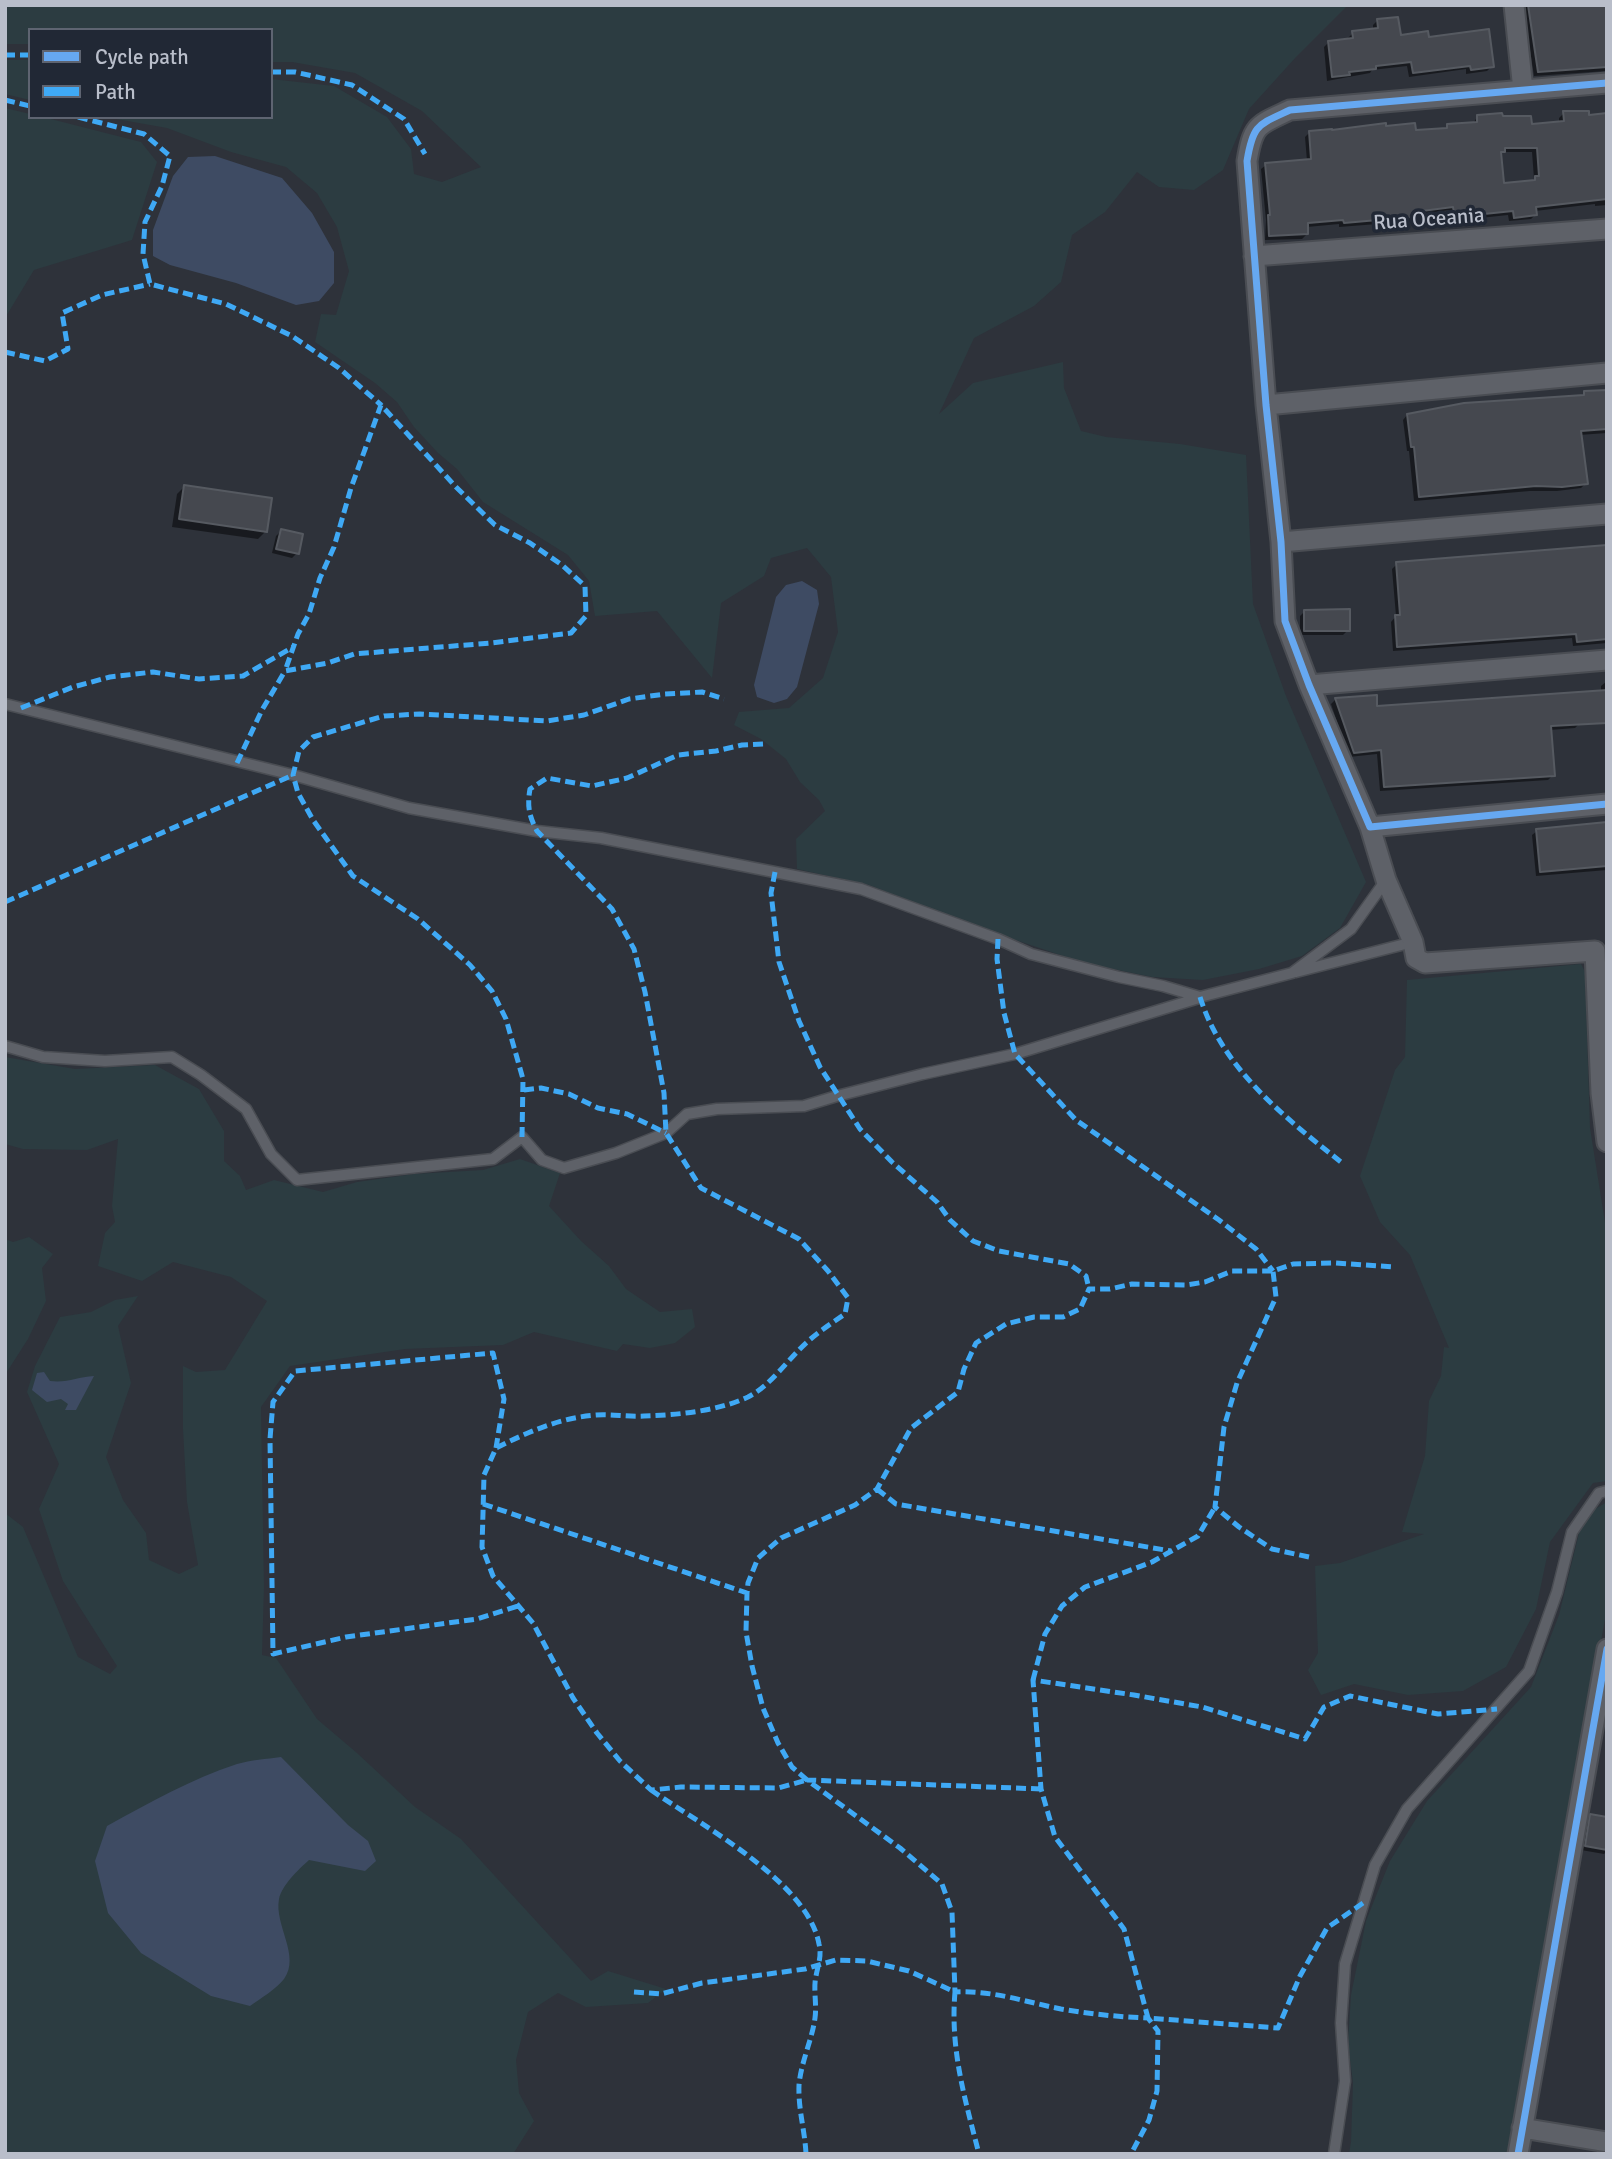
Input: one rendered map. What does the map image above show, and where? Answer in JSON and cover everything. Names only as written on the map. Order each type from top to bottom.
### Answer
[{"type":"street","points":[[1514,5],[1523,90]]},
{"type":"street","points":[[1607,83],[1290,110],[1262,123],[1251,137],[1247,161],[1285,621],[1309,685],[1370,827],[1386,880],[1413,942],[1416,958],[1425,964],[1435,964],[1601,951],[1601,1094],[1607,1142]]},
{"type":"street","name":"Rua Oceania","points":[[1254,256],[1607,229]]},
{"type":"street","points":[[1266,405],[1607,373]]},
{"type":"street","points":[[1280,542],[1607,514]]},
{"type":"street","points":[[1309,685],[1607,660]]},
{"type":"street","points":[[1370,827],[1607,804]]},
{"type":"street","points":[[1518,2154],[1607,1649]]},
{"type":"street","points":[[1522,2127],[1607,2142]]},
{"type":"lane","points":[[5,704],[293,775],[409,808],[537,831],[601,838],[861,889],[998,939],[1031,954],[1200,997]]},
{"type":"lane","points":[[1292,973],[1350,929],[1386,880]]},
{"type":"lane","points":[[5,1046],[43,1057],[105,1061],[172,1057],[247,1109],[271,1154],[297,1180],[494,1159],[522,1137],[542,1160],[564,1168],[616,1153],[666,1133],[687,1114],[804,1106],[1015,1054],[1200,997],[1413,942]]},
{"type":"lane","points":[[1334,2154],[1345,2081],[1341,2023],[1345,1964],[1375,1865],[1407,1809],[1529,1671],[1557,1592],[1572,1532],[1599,1493],[1607,1491]]},
{"type":"shaded area","points":[[5,5],[1348,5],[1249,109],[1223,170],[1194,190],[1159,187],[1137,172],[1105,212],[1072,235],[1061,282],[1034,306],[974,338],[939,414],[973,383],[1063,362],[1064,388],[1081,431],[1106,437],[1180,444],[1246,455],[1253,604],[1286,696],[1366,882],[1340,928],[1302,956],[1259,969],[1203,980],[1152,977],[1084,963],[974,926],[869,885],[797,869],[796,839],[825,811],[819,800],[800,782],[786,759],[761,739],[734,725],[739,712],[789,708],[823,678],[838,632],[831,577],[807,548],[771,558],[764,576],[721,603],[712,678],[657,611],[595,616],[589,581],[568,555],[483,502],[457,469],[414,427],[397,402],[375,383],[315,342],[321,314],[336,315],[349,271],[337,227],[317,193],[286,167],[231,152],[167,128],[116,119],[273,119],[273,79],[334,86],[387,117],[411,149],[414,174],[442,182],[481,167],[422,111],[355,73],[292,62],[273,62],[273,28],[28,28],[28,44],[5,44]]},
{"type":"shaded area","points":[[5,60],[28,60],[28,100],[5,94]]},
{"type":"shaded area","points":[[5,108],[28,114],[28,119],[51,119],[141,142],[157,162],[132,240],[34,270],[5,318]]},
{"type":"shaded area","points":[[1581,964],[1585,972],[1590,1128],[1607,1235],[1607,1481],[1593,1483],[1550,1542],[1536,1609],[1506,1667],[1463,1691],[1408,1695],[1354,1684],[1321,1695],[1308,1670],[1318,1653],[1315,1566],[1340,1563],[1424,1534],[1402,1532],[1425,1456],[1429,1401],[1441,1376],[1444,1347],[1449,1348],[1410,1255],[1380,1222],[1360,1176],[1395,1070],[1405,1057],[1407,980]]},
{"type":"shaded area","points":[[5,1057],[75,1069],[155,1065],[199,1089],[224,1131],[224,1161],[240,1176],[246,1190],[274,1180],[323,1192],[357,1182],[414,1174],[483,1170],[520,1159],[560,1173],[549,1206],[581,1241],[609,1266],[626,1289],[660,1312],[692,1309],[695,1327],[675,1343],[650,1348],[623,1344],[617,1351],[534,1332],[503,1345],[405,1349],[290,1366],[261,1407],[264,1587],[262,1655],[276,1658],[317,1719],[415,1807],[461,1839],[591,1981],[608,1971],[666,1989],[648,2003],[586,2007],[558,1993],[528,2012],[516,2060],[519,2093],[534,2121],[513,2154],[5,2154],[5,1513],[23,1527],[78,1657],[110,1674],[117,1666],[63,1581],[39,1509],[59,1464],[27,1392],[35,1366],[60,1317],[91,1312],[115,1300],[138,1296],[118,1326],[131,1383],[106,1457],[123,1500],[146,1533],[149,1560],[179,1574],[198,1565],[187,1502],[183,1366],[196,1372],[225,1370],[267,1301],[231,1277],[173,1262],[142,1281],[98,1266],[105,1233],[115,1222],[112,1206],[118,1139],[87,1150],[23,1149],[5,1144]]},
{"type":"shaded area","points":[[29,1237],[53,1254],[42,1268],[46,1301],[28,1339],[5,1375],[5,1239],[13,1242]]},
{"type":"shaded area","points":[[1607,1502],[1607,1608],[1509,2154],[1349,2154],[1353,2083],[1348,2043],[1351,1995],[1366,1921],[1390,1861],[1427,1801],[1531,1687],[1559,1615],[1580,1529],[1595,1509]]},
{"type":"water","points":[[215,156],[282,178],[312,213],[334,252],[334,283],[319,301],[296,305],[236,283],[170,265],[153,256],[153,230],[173,176],[188,157]]},
{"type":"water","points":[[802,581],[817,590],[819,604],[797,687],[787,699],[774,703],[757,697],[754,685],[776,597],[786,585]]},
{"type":"water","points":[[44,1372],[50,1381],[94,1376],[76,1410],[65,1410],[68,1404],[61,1399],[47,1402],[32,1390],[37,1373]]},
{"type":"water","points":[[281,1757],[348,1825],[368,1841],[376,1861],[365,1871],[309,1860],[291,1878],[283,1888],[278,1909],[289,1950],[288,1970],[276,1987],[250,2006],[211,1996],[141,1953],[108,1913],[95,1861],[107,1826],[170,1792],[220,1770],[242,1763]]},
{"type":"building","points":[[1528,5],[1607,5],[1607,67],[1538,72]]},
{"type":"building","points":[[1398,17],[1401,35],[1428,31],[1429,37],[1489,29],[1494,67],[1471,70],[1470,66],[1413,73],[1411,62],[1376,66],[1376,69],[1332,77],[1328,41],[1353,38],[1352,31],[1378,28],[1377,19]]},
{"type":"building","points":[[1563,111],[1589,111],[1589,115],[1607,113],[1607,199],[1536,207],[1537,215],[1514,218],[1513,211],[1454,213],[1453,207],[1422,211],[1423,216],[1344,223],[1343,220],[1308,223],[1308,234],[1269,236],[1270,215],[1265,163],[1311,159],[1309,131],[1386,123],[1386,126],[1415,123],[1416,130],[1447,128],[1447,124],[1477,122],[1477,115],[1502,113],[1503,116],[1531,116],[1532,124],[1564,121]],"holes":[[[1505,148],[1537,148],[1539,176],[1535,176],[1535,180],[1504,183],[1501,152],[1505,152]]]},
{"type":"building","points":[[1607,390],[1607,429],[1581,431],[1588,484],[1419,497],[1414,447],[1411,447],[1407,414],[1464,403],[1584,395],[1584,391]]},
{"type":"building","points":[[184,485],[272,498],[267,532],[179,519]]},
{"type":"building","points":[[281,529],[303,534],[299,554],[276,549]]},
{"type":"building","points":[[1607,545],[1607,639],[1577,642],[1576,634],[1397,647],[1395,615],[1400,615],[1396,562]]},
{"type":"building","points":[[1350,609],[1350,631],[1304,631],[1304,610]]},
{"type":"building","points":[[1607,690],[1607,723],[1551,726],[1555,776],[1384,787],[1381,750],[1354,753],[1335,698],[1377,695],[1377,706]]},
{"type":"building","points":[[1607,822],[1607,866],[1540,872],[1536,829]]},
{"type":"building","points":[[1590,1814],[1607,1817],[1607,1850],[1585,1846]]},
{"type":"marked path","points":[[5,55],[28,55]]},
{"type":"marked path","points":[[273,72],[295,72],[352,85],[404,119],[425,154]]},
{"type":"marked path","points":[[5,100],[28,106]]},
{"type":"marked path","points":[[86,119],[144,134],[170,156],[162,186],[145,222],[143,254],[150,284],[226,304],[292,336],[339,368],[381,405]]},
{"type":"marked path","points":[[5,352],[45,361],[68,349],[62,313],[102,295],[150,284]]},
{"type":"marked path","points":[[237,763],[262,710],[285,671],[328,663],[354,654],[491,643],[571,633],[586,616],[585,586],[562,565],[530,543],[495,525],[456,487],[381,405],[351,488],[334,547],[285,671]]},
{"type":"marked path","points":[[21,708],[73,687],[110,677],[153,672],[199,679],[243,676],[293,647]]},
{"type":"marked path","points":[[522,1137],[523,1079],[506,1019],[492,991],[470,965],[418,919],[353,876],[313,820],[298,793],[293,775],[299,751],[313,737],[384,716],[420,714],[547,721],[584,715],[629,699],[665,694],[702,692],[724,699]]},
{"type":"marked path","points":[[763,744],[678,755],[627,778],[592,786],[547,778],[530,789],[529,811],[537,831],[612,909],[634,949],[664,1093],[666,1133],[701,1188],[799,1239],[848,1298],[845,1314],[809,1340],[762,1388],[736,1402],[670,1415],[602,1415],[569,1419],[496,1448],[484,1475],[482,1547],[493,1576],[533,1623],[573,1698],[597,1733],[620,1761],[651,1790],[681,1787],[778,1788],[807,1780]]},
{"type":"marked path","points":[[5,902],[293,775]]},
{"type":"marked path","points":[[775,872],[771,893],[779,962],[799,1021],[820,1067],[860,1129],[937,1202],[950,1220],[973,1241],[999,1251],[1069,1264],[1086,1276],[1089,1289]]},
{"type":"marked path","points":[[998,939],[997,959],[1004,1013],[1015,1054],[1076,1120],[1219,1220],[1256,1249],[1273,1271]]},
{"type":"marked path","points":[[1200,997],[1210,1023],[1239,1069],[1277,1109],[1341,1162]]},
{"type":"marked path","points":[[524,1090],[541,1088],[569,1094],[598,1108],[627,1114],[666,1133]]},
{"type":"marked path","points":[[1309,1557],[1272,1549],[1215,1507],[1224,1427],[1237,1383],[1276,1297],[1273,1271],[1293,1264],[1336,1263],[1394,1267]]},
{"type":"marked path","points":[[807,1780],[792,1767],[778,1743],[763,1708],[752,1666],[746,1632],[747,1593],[758,1558],[781,1538],[855,1505],[877,1489],[911,1428],[958,1392],[964,1369],[976,1343],[1006,1324],[1034,1317],[1063,1317],[1080,1309],[1089,1289],[1110,1289],[1132,1284],[1186,1285],[1205,1282],[1232,1271],[1273,1271]]},
{"type":"marked path","points":[[496,1448],[504,1399],[493,1353],[295,1371],[273,1402],[270,1439],[273,1654],[346,1637],[477,1619],[518,1606]]},
{"type":"marked path","points":[[877,1489],[896,1504],[1171,1551]]},
{"type":"marked path","points":[[483,1504],[747,1593]]},
{"type":"marked path","points":[[1033,1680],[1045,1634],[1062,1606],[1085,1587],[1152,1562],[1198,1536],[1215,1507]]},
{"type":"marked path","points":[[1363,1903],[1327,1928],[1300,1976],[1278,2028],[1148,2018],[1124,1929],[1055,1837],[1041,1789],[1033,1680],[1202,1707],[1305,1739],[1324,1707],[1350,1696],[1438,1714],[1497,1709]]},
{"type":"marked path","points":[[1041,1789],[807,1780],[900,1848],[942,1884],[952,1912],[955,1992],[996,1995],[1083,2012],[1148,2018],[1158,2031],[1157,2091],[1149,2120],[1131,2154]]},
{"type":"marked path","points":[[651,1790],[750,1857],[795,1899],[811,1921],[820,1953],[815,1981],[815,2018],[799,2085],[806,2154]]},
{"type":"marked path","points":[[634,1992],[661,1994],[702,1983],[805,1969],[836,1960],[867,1961],[909,1971],[955,1992],[957,2054],[979,2154]]},
{"type":"cycle path","points":[[1607,83],[1290,110],[1259,127],[1252,140],[1247,161],[1266,405],[1281,542],[1285,621],[1309,685],[1370,827],[1607,804]]},
{"type":"cycle path","points":[[1518,2154],[1607,1649]]}]
